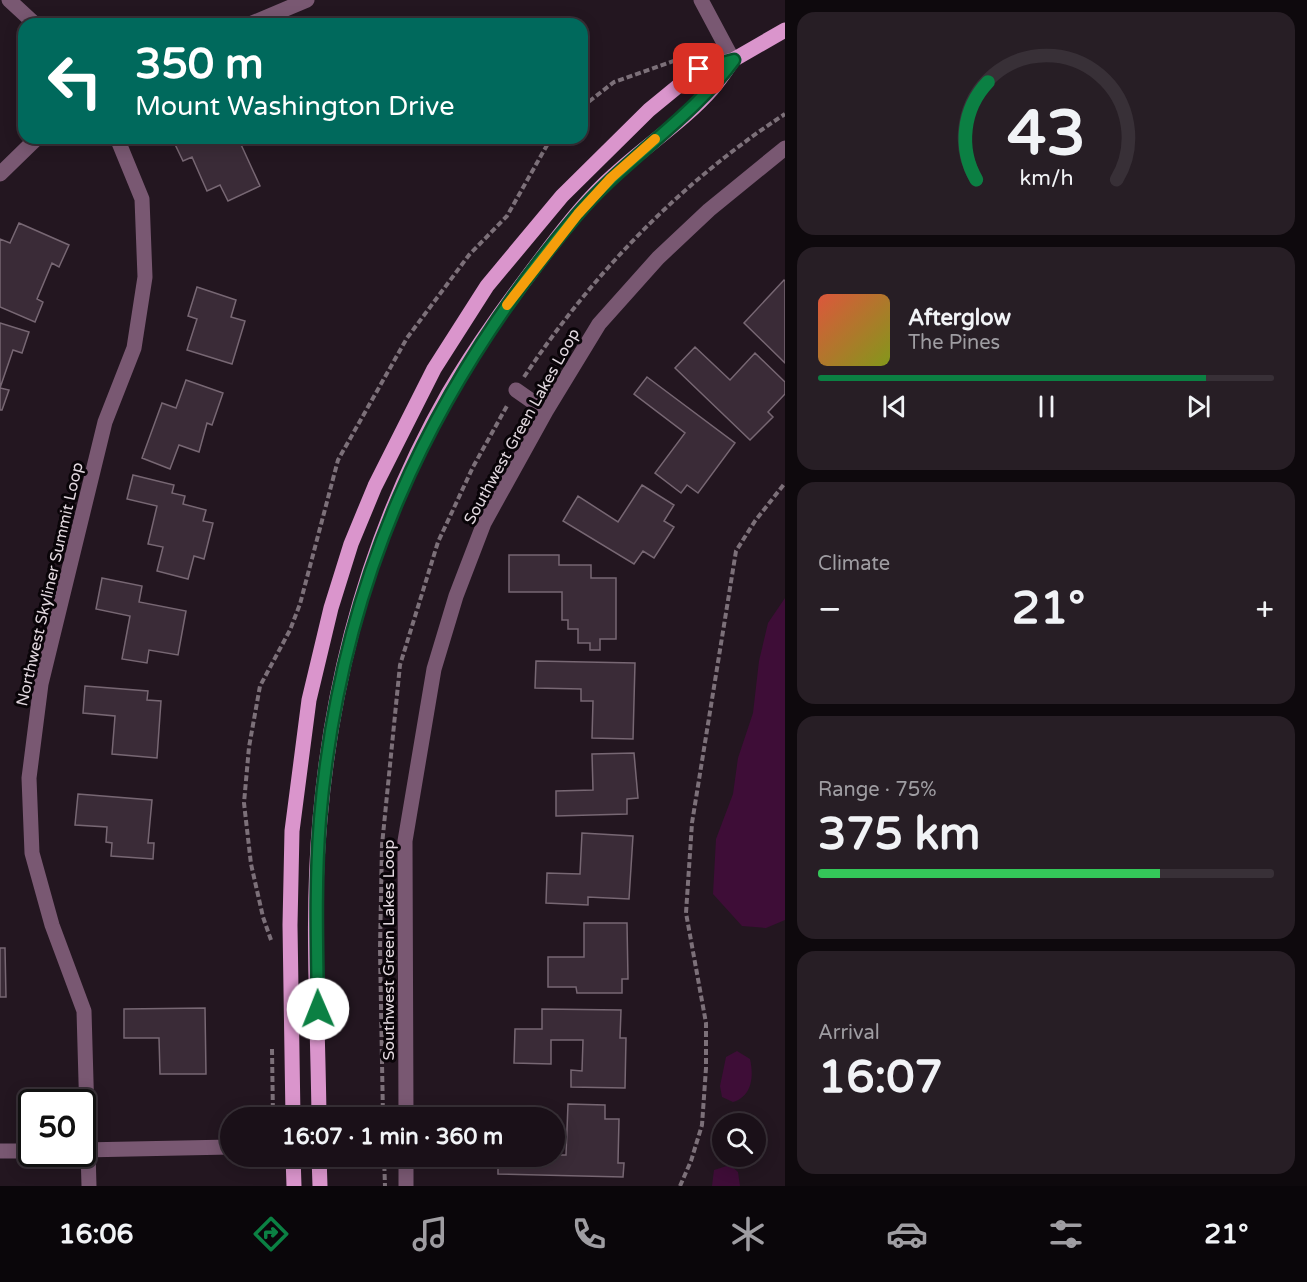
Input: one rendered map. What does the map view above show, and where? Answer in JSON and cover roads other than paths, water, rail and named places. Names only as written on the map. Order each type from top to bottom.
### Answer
[{"type":"main road","points":[[293,1107],[290,925],[292,831],[309,700],[331,608],[351,544],[393,446],[434,369],[487,286],[562,196],[649,110],[699,69],[734,60],[785,30]]},
{"type":"main road","points":[[319,1107],[317,923],[320,820],[331,730],[350,639],[375,554],[409,470],[449,393],[497,318],[578,214],[611,178],[711,90],[734,60]]},
{"type":"main road","points":[[293,1167],[294,1186]]},
{"type":"main road","points":[[319,1167],[320,1186]]},
{"type":"street","points":[[9,0],[28,18]]},
{"type":"street","points":[[264,18],[307,0]]},
{"type":"street","points":[[701,0],[734,60]]},
{"type":"street","points":[[0,174],[31,144]]},
{"type":"street","name":"Northwest Skyliner Summit Loop","points":[[85,1089],[84,1011],[52,925],[32,853],[29,778],[41,684],[105,422],[134,348],[146,277],[142,199],[119,144]]},
{"type":"street","name":"Southwest Green Lakes Loop","points":[[406,1107],[405,841],[434,669],[456,596],[484,523],[546,411],[599,324],[658,258],[709,210],[785,148]]},
{"type":"street","points":[[516,390],[546,411]]},
{"type":"street","points":[[96,1150],[220,1146]]},
{"type":"street","points":[[0,1151],[18,1151]]},
{"type":"street","name":"Northwest Skyliner Summit Loop","points":[[87,1167],[89,1186]]},
{"type":"street","points":[[406,1167],[406,1186]]}]
